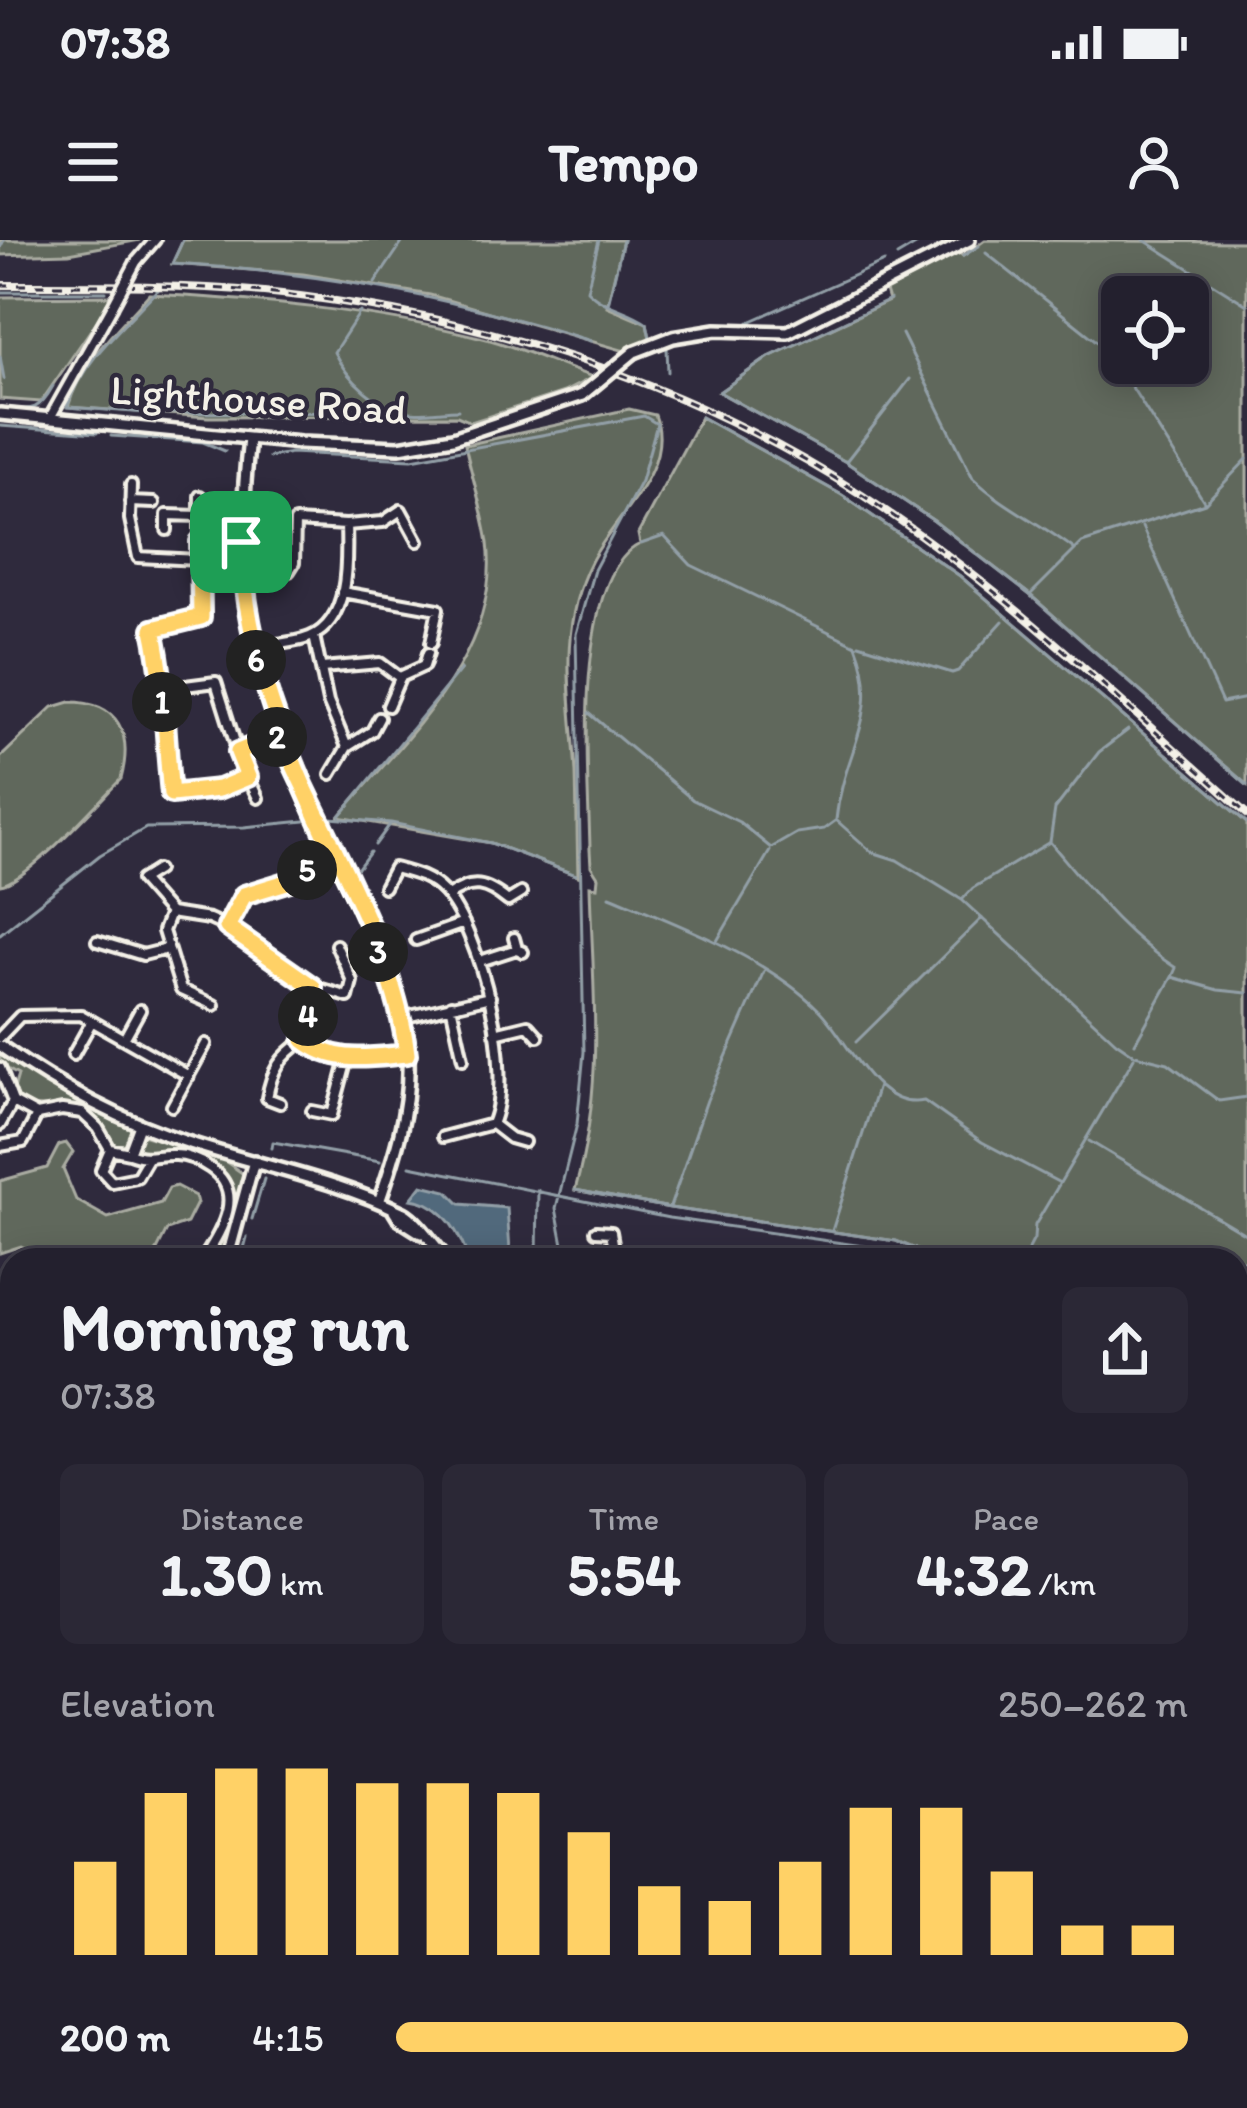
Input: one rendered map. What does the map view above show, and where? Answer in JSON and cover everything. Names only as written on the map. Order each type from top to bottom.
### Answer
[{"type":"street","points":[[51,416],[136,262],[155,240]]},
{"type":"street","name":"Lighthouse Road","points":[[0,414],[362,448],[412,446],[453,438],[582,395],[634,352],[673,337],[716,331],[788,332],[969,240]]},
{"type":"street","points":[[249,439],[241,542],[253,646],[280,735],[382,962],[402,1018],[407,1054],[401,1128],[379,1202]]},
{"type":"street","points":[[131,485],[138,557],[200,560]]},
{"type":"street","points":[[200,496],[201,617],[153,629],[171,794],[219,789],[248,777]]},
{"type":"street","points":[[130,502],[154,503]]},
{"type":"street","points":[[295,522],[383,522],[412,503]]},
{"type":"street","points":[[266,576],[289,571],[295,554],[294,508]]},
{"type":"street","points":[[401,510],[418,541]]},
{"type":"street","points":[[167,530],[167,515],[199,516]]},
{"type":"street","points":[[253,646],[314,636],[328,623],[342,592],[346,525]]},
{"type":"street","points":[[200,542],[241,542]]},
{"type":"street","points":[[342,592],[438,609],[424,666],[400,677],[388,706]]},
{"type":"street","points":[[314,636],[328,702],[347,747]]},
{"type":"street","points":[[322,668],[380,663],[400,677]]},
{"type":"street","points":[[162,689],[216,682],[258,798]]},
{"type":"street","points":[[332,774],[347,747],[372,731],[379,718]]},
{"type":"street","points":[[238,752],[280,735]]},
{"type":"street","points":[[227,927],[244,895],[293,880],[334,854]]},
{"type":"street","points":[[385,887],[394,868],[418,874],[448,896],[464,923],[490,997],[498,1099],[492,1124]]},
{"type":"street","points":[[157,870],[141,880],[170,913],[227,927],[313,987],[351,999],[352,981],[336,945]]},
{"type":"street","points":[[448,896],[473,883],[490,886],[508,901],[521,893]]},
{"type":"street","points":[[170,913],[163,931],[181,990],[214,1005]]},
{"type":"street","points":[[416,940],[464,923]]},
{"type":"street","points":[[480,961],[520,951],[514,938]]},
{"type":"street","points":[[98,941],[143,955],[167,949]]},
{"type":"street","points":[[280,1103],[267,1098],[274,1070],[282,1056],[304,1040],[313,987]]},
{"type":"street","points":[[402,1018],[490,997]]},
{"type":"street","points":[[451,1006],[463,1059]]},
{"type":"street","points":[[124,1039],[140,1010]]},
{"type":"street","points":[[189,1076],[81,1015],[28,1014],[13,1022],[0,1042],[58,1084],[140,1124],[328,1180],[379,1202],[436,1248]]},
{"type":"street","points":[[73,1054],[92,1021]]},
{"type":"street","points":[[495,1033],[528,1025],[538,1036]]},
{"type":"street","points":[[304,1040],[317,1050],[346,1059],[407,1054]]},
{"type":"street","points":[[172,1106],[206,1044]]},
{"type":"street","points":[[312,1111],[332,1115],[346,1059]]},
{"type":"street","points":[[0,1069],[13,1102],[37,1115],[62,1110],[82,1113],[110,1149],[147,1160],[182,1156],[211,1169],[226,1186],[228,1213],[209,1248]]},
{"type":"street","points":[[0,1125],[13,1102]]},
{"type":"street","points":[[0,1146],[23,1142],[37,1115]]},
{"type":"street","points":[[129,1153],[140,1124]]},
{"type":"street","points":[[443,1137],[492,1124]]},
{"type":"street","points":[[492,1124],[524,1142]]},
{"type":"street","points":[[110,1149],[101,1170],[112,1182],[137,1177],[147,1160]]},
{"type":"street","points":[[230,1248],[254,1161]]},
{"type":"street","points":[[596,1231],[611,1232],[614,1248]]},
{"type":"green space","points":[[0,240],[140,240],[69,253],[0,255]]},
{"type":"green space","points":[[183,240],[623,240],[607,306],[647,323],[650,338],[625,351],[430,295],[303,274],[172,264]]},
{"type":"green space","points":[[985,240],[1247,242],[1247,785],[1030,595],[934,521],[846,462],[719,392],[769,357],[889,301],[886,291],[958,252],[963,256]]},
{"type":"green space","points":[[149,294],[274,303],[397,320],[493,341],[593,377],[564,392],[471,422],[457,416],[208,417],[68,407],[91,360]]},
{"type":"green space","points":[[114,296],[41,402],[0,399],[0,297]]},
{"type":"green space","points":[[629,409],[655,415],[657,455],[639,492],[591,562],[573,614],[570,640],[578,876],[491,843],[339,817],[443,693],[480,622],[488,584],[488,543],[465,445]]},
{"type":"green space","points":[[701,417],[842,495],[960,576],[1247,823],[1247,1248],[913,1248],[896,1241],[575,1190],[594,1075],[590,886],[597,887],[598,877],[591,866],[589,684],[603,597],[618,564],[640,544],[638,534]]},
{"type":"green space","points":[[70,702],[100,708],[118,724],[125,748],[121,779],[27,871],[0,885],[0,758],[53,707]]},
{"type":"green space","points":[[0,1052],[55,1088],[130,1127],[129,1144],[114,1145],[95,1119],[79,1108],[35,1107],[20,1100],[13,1092],[18,1075],[0,1065]]},
{"type":"green space","points":[[142,1135],[219,1157],[245,1175],[224,1248],[213,1248],[232,1211],[232,1193],[224,1177],[183,1151],[141,1154],[137,1146]]},
{"type":"green space","points":[[66,1143],[73,1152],[63,1169],[76,1200],[108,1218],[161,1203],[169,1188],[176,1186],[195,1196],[197,1203],[187,1223],[167,1230],[158,1248],[0,1248],[0,1181],[47,1168],[59,1145]]},
{"type":"water","points":[[422,1185],[447,1191],[460,1204],[507,1208],[510,1248],[463,1248],[440,1212],[411,1199]]},
{"type":"waterway","points":[[0,248],[4,240]]},
{"type":"waterway","points":[[183,240],[172,264],[281,273],[384,289],[591,341]]},
{"type":"waterway","points":[[375,283],[404,240]]},
{"type":"waterway","points":[[599,240],[587,290],[647,323],[650,338]]},
{"type":"waterway","points":[[608,304],[623,240]]},
{"type":"waterway","points":[[897,256],[924,240]]},
{"type":"waterway","points":[[1144,240],[1247,305]]},
{"type":"waterway","points":[[963,256],[979,246]]},
{"type":"waterway","points":[[986,253],[1109,351],[1205,503]]},
{"type":"waterway","points":[[749,322],[884,262]]},
{"type":"waterway","points":[[157,290],[94,359],[67,407],[147,413],[406,412]]},
{"type":"waterway","points":[[0,292],[106,292]]},
{"type":"waterway","points":[[890,300],[769,357],[719,392],[846,462],[934,521],[1030,595],[1247,785]]},
{"type":"waterway","points":[[360,312],[334,352],[355,382],[396,409],[458,410]]},
{"type":"waterway","points":[[902,334],[973,478],[1074,549]]},
{"type":"waterway","points":[[667,348],[668,372]]},
{"type":"waterway","points":[[0,356],[4,379]]},
{"type":"waterway","points":[[847,460],[910,379]]},
{"type":"waterway","points":[[0,407],[32,408],[53,386]]},
{"type":"waterway","points":[[269,457],[291,453],[412,459],[644,416],[657,424],[641,481],[594,570],[576,634],[584,1052],[577,1124],[556,1208],[564,1248]]},
{"type":"waterway","points":[[701,417],[842,495],[960,576],[1247,823]]},
{"type":"waterway","points":[[0,426],[97,433]]},
{"type":"waterway","points":[[111,436],[203,442],[225,451]]},
{"type":"waterway","points":[[1032,593],[1082,543],[1205,503],[1247,459]]},
{"type":"waterway","points":[[1142,527],[1222,703],[1247,698]]},
{"type":"waterway","points":[[641,544],[664,536],[691,565],[856,645],[866,692],[864,713],[836,820],[872,852],[897,860],[962,900],[1135,1055],[1168,1063],[1219,1101],[1247,1097]]},
{"type":"waterway","points":[[859,644],[952,673],[1003,621]]},
{"type":"waterway","points":[[340,816],[461,669]]},
{"type":"waterway","points":[[589,713],[693,800],[739,822],[771,848],[797,833],[824,829],[835,821]]},
{"type":"waterway","points":[[1128,730],[1099,752],[1055,809],[1050,842],[1124,926],[1176,968],[1172,977]]},
{"type":"waterway","points":[[330,818],[391,823],[491,843],[576,875]]},
{"type":"waterway","points":[[0,934],[100,855],[146,828],[305,821]]},
{"type":"waterway","points":[[375,845],[391,823]]},
{"type":"waterway","points":[[962,900],[973,888],[1048,843]]},
{"type":"waterway","points":[[717,941],[770,851]]},
{"type":"waterway","points":[[358,868],[370,852]]},
{"type":"waterway","points":[[610,896],[720,944],[774,974],[819,1010],[864,1071],[891,1096],[924,1101],[982,1142],[1058,1182]]},
{"type":"waterway","points":[[856,1042],[982,918]]},
{"type":"waterway","points":[[670,1207],[707,1100],[764,971]]},
{"type":"waterway","points":[[1135,1043],[1172,977],[1247,993]]},
{"type":"waterway","points":[[1029,1248],[1035,1225],[1134,1058]]},
{"type":"waterway","points":[[832,1231],[878,1086]]},
{"type":"waterway","points":[[1089,1141],[1247,1235]]},
{"type":"waterway","points":[[272,1148],[273,1142],[380,1161]]},
{"type":"waterway","points":[[410,1166],[669,1218],[874,1248]]},
{"type":"waterway","points":[[252,1219],[264,1179]]},
{"type":"waterway","points":[[537,1248],[538,1190]]},
{"type":"waterway","points":[[575,1190],[896,1241],[913,1248]]},
{"type":"waterway","points":[[244,1248],[247,1237]]},
{"type":"railway","points":[[0,285],[198,288],[343,302],[499,335],[650,386],[794,454],[913,530],[1060,647],[1247,814]]},
{"type":"route","points":[[241,542],[200,542],[201,617],[153,629],[162,668],[162,719],[171,794],[219,789],[248,777],[238,752],[280,735],[352,892],[392,987],[407,1054],[346,1059],[317,1050],[304,1040],[313,987],[227,927],[244,895],[293,880],[334,854],[280,735],[262,682],[248,618],[241,542]]}]
